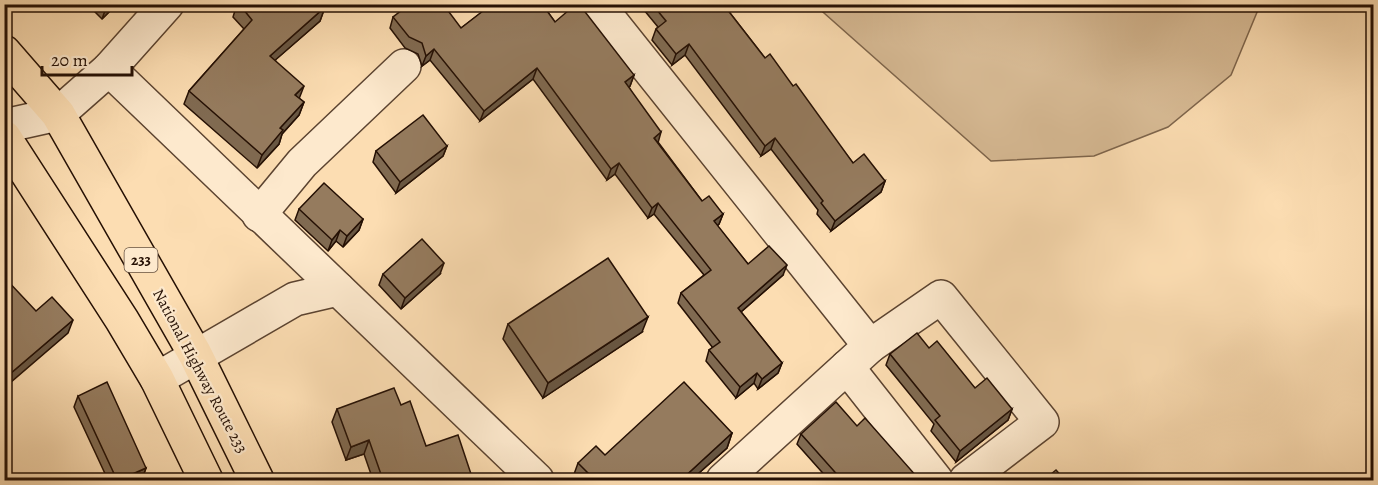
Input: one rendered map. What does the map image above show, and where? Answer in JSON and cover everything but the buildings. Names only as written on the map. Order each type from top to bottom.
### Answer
[{"type":"highway","name":"National Highway Route 233","points":[[4,52],[58,114],[195,354],[257,480]]},
{"type":"highway","points":[[4,137],[122,320],[157,379],[206,480]]},
{"type":"street","points":[[4,126],[58,114],[109,69],[167,4]]},
{"type":"street","points":[[597,4],[859,357],[936,480]]},
{"type":"street","points":[[259,214],[302,163],[404,66]]},
{"type":"street","points":[[109,69],[537,480]]},
{"type":"street","points":[[157,379],[195,354],[295,299],[338,289]]},
{"type":"street","points":[[723,480],[859,357],[941,297],[1042,422],[966,480]]},
{"type":"shaded area","points":[[815,5],[1260,5],[1231,75],[1168,127],[1094,156],[991,161]]}]
